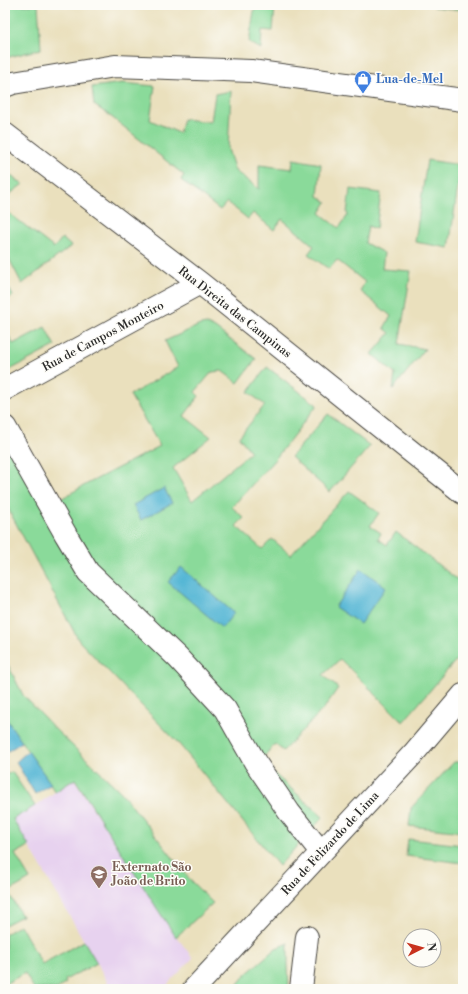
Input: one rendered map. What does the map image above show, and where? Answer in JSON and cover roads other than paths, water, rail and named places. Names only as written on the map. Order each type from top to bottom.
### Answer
[{"type":"street","points":[[5,86],[13,83],[115,66],[251,71],[463,100]]},
{"type":"street","name":"Rua Direita das Campinas","points":[[5,134],[200,283],[463,493]]},
{"type":"street","name":"Rua de Campos Monteiro","points":[[5,389],[200,283]]},
{"type":"street","points":[[5,427],[88,572],[178,658],[224,709],[256,762],[289,812],[321,852]]},
{"type":"street","name":"Rua de Felizardo de Lima","points":[[194,989],[413,754],[463,695]]},
{"type":"street","points":[[301,989],[307,937]]},
{"type":"water","points":[[164,488],[172,503],[141,520],[133,505]]},
{"type":"water","points":[[181,567],[234,613],[222,628],[168,582]]},
{"type":"water","points":[[361,569],[386,587],[360,624],[335,607]]},
{"type":"water","points":[[5,717],[22,742],[8,751],[5,746]]},
{"type":"water","points":[[28,751],[51,784],[35,794],[16,762]]},
{"type":"place","name":"Lua-de-Mel","points":[[363,94]]},
{"type":"place","name":"Externato São João de Brito","points":[[99,889]]}]
